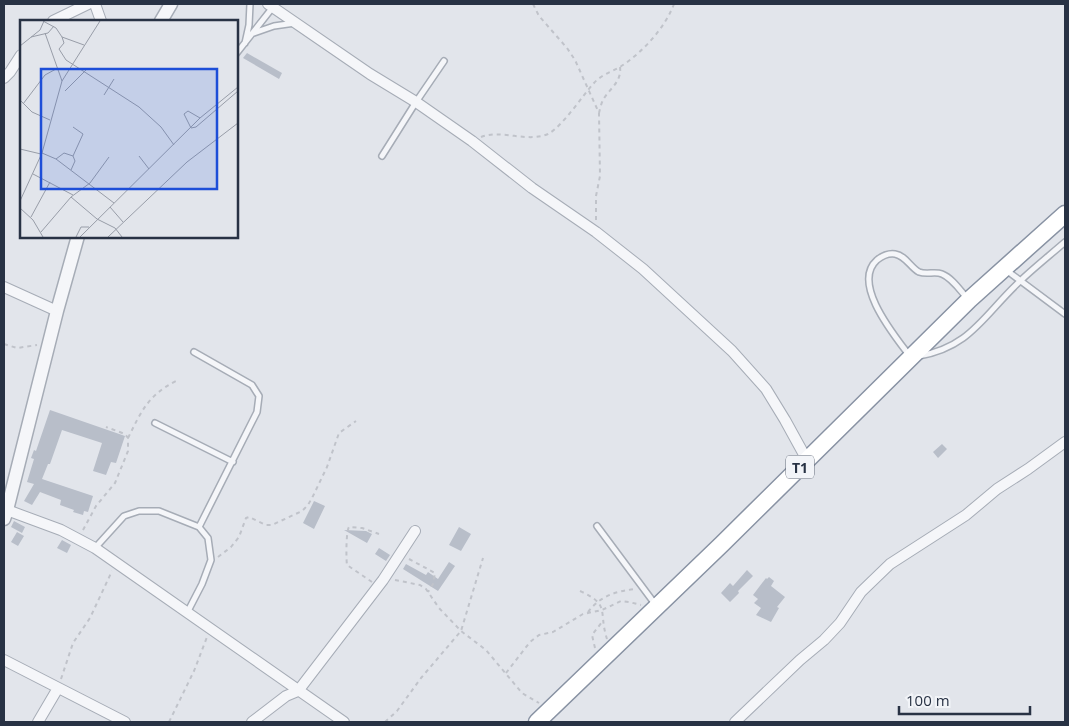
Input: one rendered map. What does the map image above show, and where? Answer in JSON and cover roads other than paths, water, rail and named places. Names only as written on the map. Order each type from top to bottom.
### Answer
[{"type":"highway","name":"T1","points":[[537,722],[969,300],[1065,214]]},
{"type":"street","points":[[55,20],[88,4]]},
{"type":"street","points":[[95,4],[101,20]]},
{"type":"street","points":[[161,20],[171,4]]},
{"type":"street","points":[[271,5],[370,74],[416,102],[532,188],[596,232],[643,269],[732,351],[766,389],[807,460]]},
{"type":"street","points":[[4,78],[20,57]]},
{"type":"street","points":[[77,238],[5,516],[48,525],[95,548],[344,722]]},
{"type":"street","points":[[4,287],[57,311]]},
{"type":"street","points":[[735,722],[800,660],[824,640],[840,623],[861,592],[890,564],[966,515],[997,489],[1065,442]]},
{"type":"street","points":[[252,722],[282,698],[298,691],[415,532]]},
{"type":"street","points":[[4,660],[125,722]]},
{"type":"street","points":[[38,722],[58,688]]},
{"type":"lane","points":[[244,45],[249,24],[250,4]]},
{"type":"lane","points":[[238,52],[254,33],[271,5]]},
{"type":"lane","points":[[254,33],[274,26],[298,23]]},
{"type":"lane","points":[[382,156],[444,61]]},
{"type":"lane","points":[[969,300],[953,282],[942,274],[925,274],[918,271],[904,258],[894,254],[884,255],[875,262],[870,271],[869,283],[883,318],[911,357],[940,351],[958,343],[971,333],[1020,281],[1065,242]]},
{"type":"lane","points":[[1004,268],[1065,314]]},
{"type":"lane","points":[[194,352],[252,385],[259,396],[257,412],[199,527]]},
{"type":"lane","points":[[155,423],[233,462]]},
{"type":"lane","points":[[95,548],[124,516],[139,511],[159,511],[199,527],[208,538],[211,560],[202,584],[186,613]]},
{"type":"lane","points":[[597,526],[642,588],[654,609]]}]
